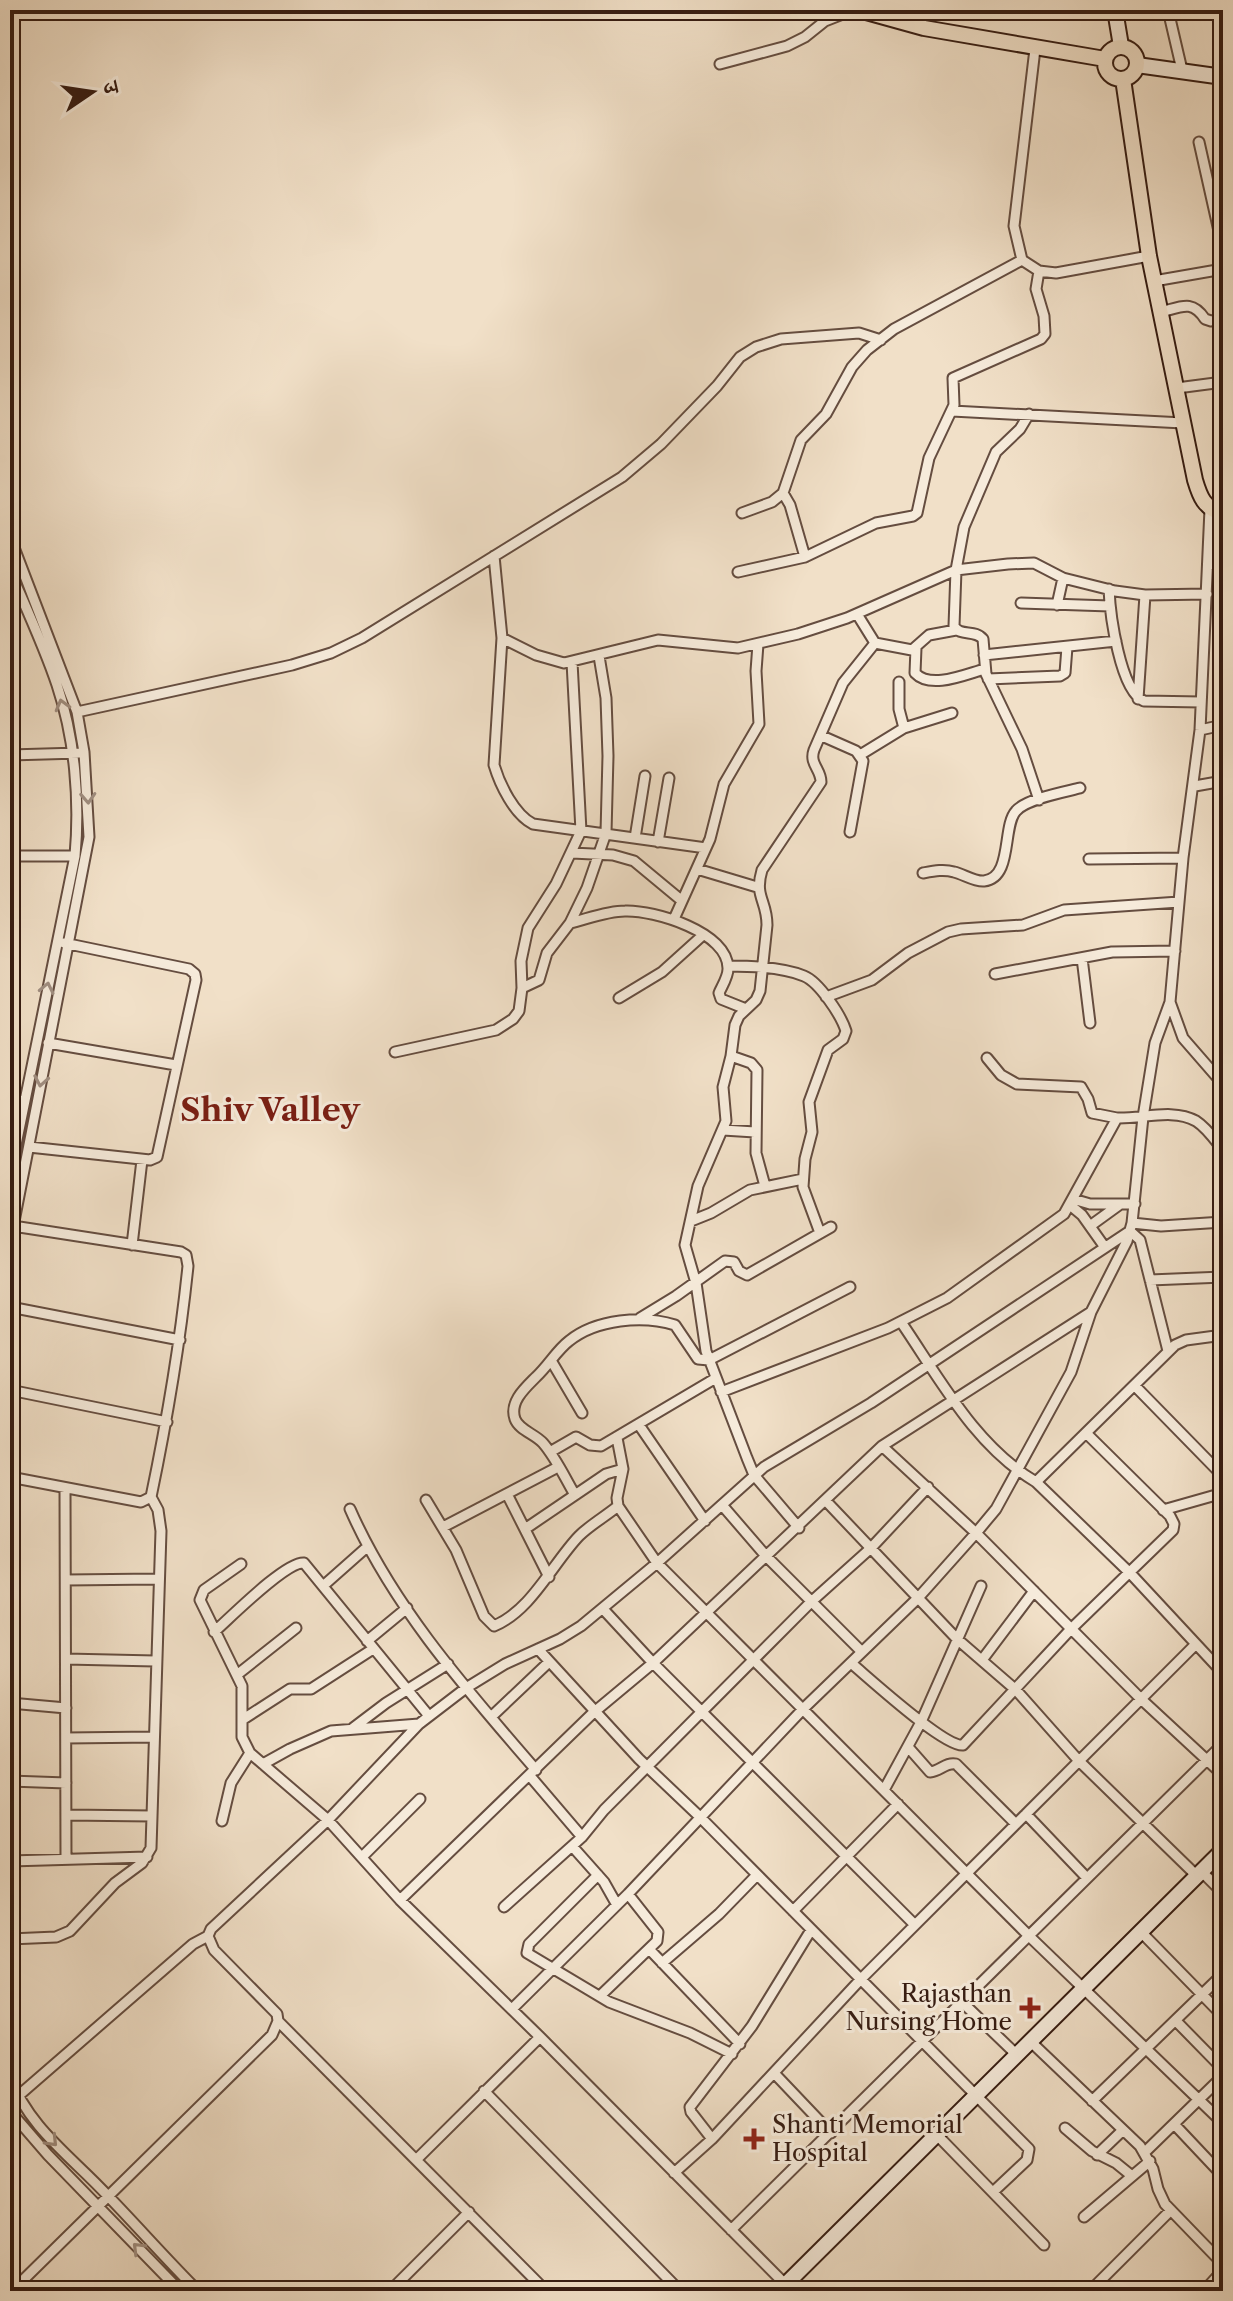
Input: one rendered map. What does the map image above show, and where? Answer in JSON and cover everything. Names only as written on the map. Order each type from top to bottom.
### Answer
[{"type":"main road","points":[[859,10],[924,28],[1105,59]]},
{"type":"main road","points":[[1121,46],[1135,54],[1137,65],[1134,73],[1123,79],[1109,74],[1105,59],[1109,51],[1121,46]]},
{"type":"main road","points":[[1123,79],[1149,256],[1183,423],[1200,497],[1216,511]]},
{"type":"street","points":[[720,64],[787,46],[825,21],[853,10]]},
{"type":"street","points":[[1115,10],[1121,46]]},
{"type":"street","points":[[1168,10],[1182,70]]},
{"type":"street","points":[[1035,49],[1014,226],[1022,260],[1039,271],[1056,273],[1149,256]]},
{"type":"street","points":[[1137,65],[1223,77]]},
{"type":"street","points":[[1199,142],[1223,249]]},
{"type":"street","points":[[742,513],[772,502],[783,493],[801,440],[826,414],[852,367],[881,340],[894,329],[1022,260]]},
{"type":"street","points":[[1154,281],[1223,269]]},
{"type":"street","points":[[738,572],[805,557],[876,523],[913,516],[918,508],[929,458],[954,405],[953,378],[1041,339],[1045,334],[1044,316],[1036,289],[1039,271]]},
{"type":"street","points":[[1161,312],[1191,305],[1205,319],[1221,319],[1223,338]]},
{"type":"street","points":[[77,712],[292,665],[331,653],[362,638],[622,477],[661,444],[717,386],[740,357],[756,347],[781,339],[859,333],[881,340]]},
{"type":"street","points":[[1177,388],[1223,382]]},
{"type":"street","points":[[952,411],[1183,423]]},
{"type":"street","points":[[956,630],[956,570],[964,527],[996,452],[1020,429],[1029,414]]},
{"type":"street","points":[[783,493],[790,505],[805,557]]},
{"type":"street","points":[[512,2009],[628,1894],[804,1708],[918,1598],[976,1533],[996,1509],[1018,1472],[1032,1439],[1071,1372],[1091,1312],[1131,1227],[1155,1043],[1170,1002],[1183,858],[1195,786],[1208,565],[1216,511]]},
{"type":"street","points":[[10,537],[77,712],[84,752],[89,837],[29,1147],[15,1194],[10,1242]]},
{"type":"street","points":[[494,556],[502,638],[493,753],[498,778],[526,820],[533,824],[706,848]]},
{"type":"street","points":[[502,638],[556,663],[599,656],[658,640],[727,649],[817,629],[956,570],[1034,563],[1063,578],[1109,589],[1145,595],[1207,594]]},
{"type":"street","points":[[1208,565],[1223,563]]},
{"type":"street","points":[[10,571],[58,686],[73,753],[78,823],[75,856],[10,1174]]},
{"type":"street","points":[[1057,605],[1063,578]]},
{"type":"street","points":[[1109,589],[1116,641],[1138,699],[1201,702]]},
{"type":"street","points":[[1138,699],[1145,595]]},
{"type":"street","points":[[10,601],[21,597]]},
{"type":"street","points":[[1021,603],[1110,606]]},
{"type":"street","points":[[857,614],[875,643],[907,651],[916,648],[929,635],[956,630],[981,636],[987,674],[1022,749],[1039,800]]},
{"type":"street","points":[[984,655],[1116,641]]},
{"type":"street","points":[[799,1528],[754,1475],[709,1360],[696,1283],[685,1245],[707,1163],[727,1116],[723,1087],[735,1025],[739,1016],[759,996],[767,915],[757,887],[767,859],[821,782],[811,757],[843,683],[875,643]]},
{"type":"street","points":[[674,919],[706,848],[724,784],[759,724],[758,644]]},
{"type":"street","points":[[916,648],[915,673],[924,680],[943,680],[987,674],[1060,676],[1067,668],[1067,647]]},
{"type":"street","points":[[522,988],[539,980],[547,953],[570,923],[606,833],[606,698],[599,656]]},
{"type":"street","points":[[395,1052],[496,1030],[519,1011],[521,961],[528,928],[549,898],[581,831],[572,662]]},
{"type":"street","points":[[899,682],[899,709],[904,728]]},
{"type":"street","points":[[860,755],[904,728],[952,713]]},
{"type":"street","points":[[1200,730],[1223,725]]},
{"type":"street","points":[[822,736],[860,755]]},
{"type":"street","points":[[10,755],[84,752]]},
{"type":"street","points":[[850,832],[863,769],[860,755]]},
{"type":"street","points":[[635,838],[645,776]]},
{"type":"street","points":[[658,842],[669,778]]},
{"type":"street","points":[[1195,786],[1223,781]]},
{"type":"street","points":[[923,873],[944,870],[983,881],[990,879],[1004,859],[1012,816],[1022,805],[1080,788]]},
{"type":"street","points":[[572,853],[622,856],[634,861],[681,900]]},
{"type":"street","points":[[10,856],[75,856]]},
{"type":"street","points":[[1089,859],[1183,858]]},
{"type":"street","points":[[697,869],[757,887]]},
{"type":"street","points":[[826,997],[872,980],[908,953],[948,932],[1023,925],[1064,910],[1179,902]]},
{"type":"street","points":[[570,923],[629,910],[674,919],[703,935],[722,952],[728,966],[719,996],[746,1009]]},
{"type":"street","points":[[619,998],[662,972],[703,935]]},
{"type":"street","points":[[29,1147],[155,1159],[160,1153],[196,980],[193,971],[57,942]]},
{"type":"street","points":[[995,974],[1112,952],[1175,951]]},
{"type":"street","points":[[1082,958],[1090,1023]]},
{"type":"street","points":[[728,966],[764,969],[807,978],[826,997],[844,1025],[846,1035],[828,1050],[809,1102],[812,1132],[803,1179],[820,1233]]},
{"type":"street","points":[[1170,1002],[1183,1038],[1223,1084]]},
{"type":"street","points":[[48,1043],[176,1065]]},
{"type":"street","points":[[731,1056],[751,1063],[757,1070],[756,1153],[765,1186]]},
{"type":"street","points":[[987,1058],[1001,1075],[1017,1084],[1081,1087],[1092,1113],[1117,1118],[1187,1117],[1204,1127],[1223,1150]]},
{"type":"street","points":[[10,1099],[24,1102]]},
{"type":"street","points":[[721,1392],[901,1322],[947,1298],[1064,1214],[1117,1118]]},
{"type":"street","points":[[723,1130],[755,1132]]},
{"type":"street","points":[[132,1245],[142,1160]]},
{"type":"street","points":[[691,1221],[750,1190],[803,1179]]},
{"type":"street","points":[[1072,1202],[1135,1204]]},
{"type":"street","points":[[1072,1202],[1104,1246]]},
{"type":"street","points":[[1090,1226],[1119,1205]]},
{"type":"street","points":[[14,2100],[193,1944],[208,1936],[217,1922],[328,1820],[419,1724],[466,1688],[505,1664],[560,1639],[603,1609],[754,1475],[871,1403],[1131,1227],[1223,1222]]},
{"type":"street","points":[[10,1939],[56,1937],[70,1931],[115,1883],[147,1857],[151,1848],[160,1520],[151,1497],[167,1422],[188,1266],[186,1255],[13,1226]]},
{"type":"street","points":[[639,1318],[730,1260],[747,1275],[831,1227]]},
{"type":"street","points":[[1131,1227],[1140,1240],[1168,1351]]},
{"type":"street","points":[[1150,1280],[1223,1277]]},
{"type":"street","points":[[575,1495],[550,1452],[541,1440],[517,1423],[514,1411],[523,1390],[552,1362],[565,1343],[620,1321],[639,1318],[675,1325],[698,1359],[709,1360],[850,1287]]},
{"type":"street","points":[[10,1307],[180,1340]]},
{"type":"street","points":[[400,1900],[593,1713],[653,1663],[799,1528],[882,1446],[1091,1312]]},
{"type":"street","points":[[901,1322],[971,1425],[1018,1472],[1036,1482],[1131,1574],[1223,1673]]},
{"type":"street","points":[[1036,1482],[1168,1351],[1186,1340],[1223,1335]]},
{"type":"street","points":[[552,1362],[582,1413]]},
{"type":"street","points":[[550,1452],[576,1437],[596,1447],[617,1438],[716,1378]]},
{"type":"street","points":[[1135,1386],[1223,1476]]},
{"type":"street","points":[[10,1390],[167,1422]]},
{"type":"street","points":[[639,1425],[705,1521]]},
{"type":"street","points":[[851,1663],[921,1722],[950,1743],[963,1745],[1071,1629],[1173,1530],[1174,1524],[1163,1510],[1086,1433]]},
{"type":"street","points":[[617,1438],[623,1469],[618,1506],[657,1563],[1029,1936],[1223,2123]]},
{"type":"street","points":[[882,1446],[976,1533],[1141,1699],[1223,1775]]},
{"type":"street","points":[[443,1527],[558,1467]]},
{"type":"street","points":[[525,1529],[606,1474],[623,1469]]},
{"type":"street","points":[[10,1477],[141,1502],[151,1497]]},
{"type":"street","points":[[504,1907],[582,1837],[604,1810],[812,1601],[871,1548],[928,1487]]},
{"type":"street","points":[[65,1488],[66,1859]]},
{"type":"street","points":[[1163,1510],[1223,1493]]},
{"type":"street","points":[[507,1494],[549,1577]]},
{"type":"street","points":[[426,1500],[456,1550],[484,1616],[490,1624],[498,1625],[543,1586],[579,1536],[618,1506]]},
{"type":"street","points":[[826,1501],[957,1639],[1016,1690],[1079,1761],[1223,1893]]},
{"type":"street","points":[[722,1505],[766,1556],[862,1652]]},
{"type":"street","points":[[350,1509],[367,1547],[407,1608],[582,1837]]},
{"type":"street","points":[[323,1586],[367,1547]]},
{"type":"street","points":[[214,1632],[267,1584],[297,1562],[304,1563],[429,1716]]},
{"type":"street","points":[[241,1564],[201,1595],[200,1600],[242,1686],[242,1737],[250,1753],[328,1820],[400,1900],[731,2230],[782,2288],[1223,1850]]},
{"type":"street","points":[[66,1580],[157,1579]]},
{"type":"street","points":[[884,1790],[921,1722],[981,1586]]},
{"type":"street","points":[[982,1660],[1034,1591]]},
{"type":"street","points":[[242,1720],[290,1689],[311,1689],[370,1645],[407,1608]]},
{"type":"street","points":[[603,1609],[751,1764],[915,1925]]},
{"type":"street","points":[[238,1674],[296,1628]]},
{"type":"street","points":[[674,2173],[712,2139],[861,1979],[1195,1645]]},
{"type":"street","points":[[538,1649],[593,1713],[647,1768],[700,1817],[1029,2149],[1027,2160],[993,2192]]},
{"type":"street","points":[[66,1659],[155,1661]]},
{"type":"street","points":[[491,1717],[549,1662]]},
{"type":"street","points":[[353,1728],[448,1664]]},
{"type":"street","points":[[10,1703],[66,1708]]},
{"type":"street","points":[[263,1764],[315,1737],[353,1728],[419,1724]]},
{"type":"street","points":[[66,1738],[154,1737]]},
{"type":"street","points":[[731,2230],[1223,1744]]},
{"type":"street","points":[[908,1747],[930,1772],[956,1764],[1016,1824]]},
{"type":"street","points":[[222,1821],[231,1783],[250,1753]]},
{"type":"street","points":[[10,1781],[66,1783]]},
{"type":"street","points":[[363,1856],[420,1799]]},
{"type":"street","points":[[793,1911],[898,1804]]},
{"type":"street","points":[[1026,1814],[1087,1878]]},
{"type":"street","points":[[66,1815],[152,1816]]},
{"type":"street","points":[[572,1846],[598,1875],[617,1905]]},
{"type":"street","points":[[10,1861],[147,1857]]},
{"type":"street","points":[[598,1875],[526,1949],[531,1957],[600,1996],[732,2054]]},
{"type":"street","points":[[662,1963],[756,1876]]},
{"type":"street","points":[[600,1996],[657,1941],[658,1932],[628,1894]]},
{"type":"street","points":[[712,2139],[690,2107],[740,2044],[811,1930]]},
{"type":"street","points":[[1141,1932],[1223,2016]]},
{"type":"street","points":[[208,1936],[214,1950],[273,2008],[278,2021],[546,2291]]},
{"type":"street","points":[[649,1949],[740,2044]]},
{"type":"street","points":[[1092,2101],[1223,1974]]},
{"type":"street","points":[[963,2003],[1017,2055]]},
{"type":"street","points":[[12,2291],[272,2035],[278,2021]]},
{"type":"street","points":[[1176,2021],[1223,2069]]},
{"type":"street","points":[[417,2159],[540,2037]]},
{"type":"street","points":[[1030,2041],[1147,2157],[1161,2197],[1223,2264]]},
{"type":"street","points":[[774,2073],[831,2133]]},
{"type":"street","points":[[1084,2217],[1132,2176],[1174,2124],[1223,2076]]},
{"type":"street","points":[[10,2077],[14,2100],[198,2291]]},
{"type":"street","points":[[484,2091],[680,2291]]},
{"type":"street","points":[[10,2111],[20,2126],[180,2291]]},
{"type":"street","points":[[1174,2124],[1221,2169]]},
{"type":"street","points":[[1065,2128],[1097,2155],[1116,2163],[1132,2176]]},
{"type":"street","points":[[1097,2155],[1123,2130]]},
{"type":"street","points":[[938,2136],[1044,2245]]},
{"type":"street","points":[[1092,2289],[1171,2210]]},
{"type":"street","points":[[390,2291],[469,2212]]},
{"type":"street","points":[[1204,2291],[1223,2270]]},
{"type":"place","name":"Rajasthan Nursing Home","points":[[1030,2008]]},
{"type":"place","name":"Shanti Memorial Hospital","points":[[754,2139]]},
{"type":"district","name":"Shiv Valley","points":[[270,1110]]}]
